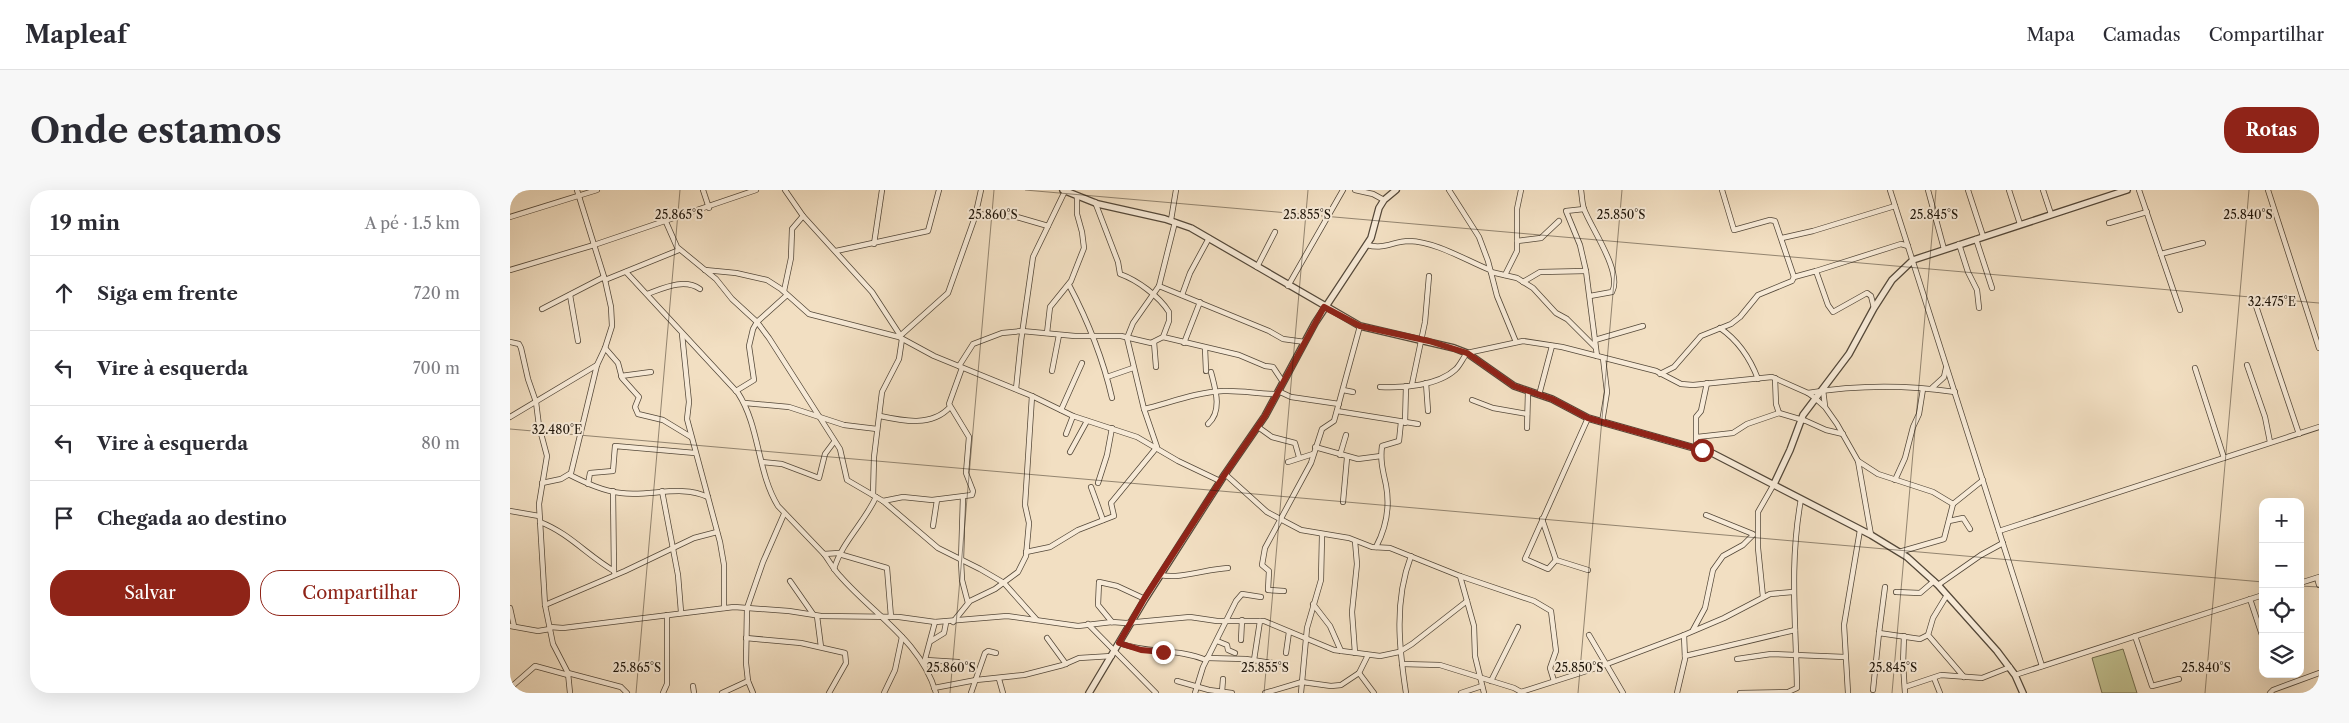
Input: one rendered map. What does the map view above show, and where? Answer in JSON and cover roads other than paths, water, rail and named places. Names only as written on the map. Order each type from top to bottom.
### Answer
[{"type":"street","points":[[570,475],[597,365],[612,326],[611,307],[605,279],[577,190]]},
{"type":"street","points":[[510,217],[598,190]]},
{"type":"street","points":[[703,190],[709,208]]},
{"type":"street","points":[[510,270],[594,246],[709,208],[756,190]]},
{"type":"street","points":[[784,190],[803,216],[872,292],[901,337],[899,359],[882,392],[877,429],[874,496],[865,519],[839,554],[834,569]]},
{"type":"street","points":[[874,244],[881,193],[875,190]]},
{"type":"street","points":[[836,251],[928,231],[939,190]]},
{"type":"street","points":[[901,337],[946,298],[976,214],[981,190]]},
{"type":"street","points":[[1157,447],[1144,408],[1127,338],[1133,323],[1158,286],[1173,221],[1176,190]]},
{"type":"street","points":[[1288,286],[1343,190]]},
{"type":"street","points":[[1356,190],[1373,194],[1384,200]]},
{"type":"street","points":[[1091,692],[1144,599],[1220,481],[1258,427],[1324,307],[1371,238],[1376,214],[1384,200],[1396,190]]},
{"type":"street","points":[[1449,190],[1479,238],[1491,271],[1497,296],[1516,342]]},
{"type":"street","points":[[1505,275],[1517,251],[1517,209],[1522,190]]},
{"type":"street","points":[[1580,190],[1584,209],[1609,261],[1614,285],[1612,292],[1590,296]]},
{"type":"street","points":[[1660,374],[1674,367],[1701,336],[1740,317],[1758,295],[1792,281],[1794,276],[1777,224],[1772,220],[1734,230],[1722,190]]},
{"type":"street","points":[[1890,190],[2042,666]]},
{"type":"street","points":[[1928,190],[1944,249]]},
{"type":"street","points":[[1968,190],[1983,236]]},
{"type":"street","points":[[2009,190],[2020,224]]},
{"type":"street","points":[[2043,190],[2051,214]]},
{"type":"street","points":[[1763,597],[1755,534],[1759,509],[1774,484],[1790,450],[1801,419],[1850,354],[1874,308],[1892,280],[1913,260],[2127,190]]},
{"type":"street","points":[[2139,190],[2180,310]]},
{"type":"street","points":[[2268,190],[2319,348]]},
{"type":"street","points":[[1016,389],[1033,257],[1064,191],[1078,194],[1095,202],[1173,221],[1209,238],[1324,307],[1360,326],[1467,353],[1514,386],[1552,399],[1588,418],[1696,448],[1720,457],[1871,535],[1899,552],[1936,583],[2010,667],[2023,693]]},
{"type":"street","points":[[1047,333],[1050,307],[1069,285],[1079,265],[1084,248],[1077,214],[1078,194]]},
{"type":"street","points":[[1095,202],[1118,262],[1120,274],[1131,278],[1166,307],[1170,315],[1164,337]]},
{"type":"street","points":[[1782,238],[1813,231],[1896,206]]},
{"type":"street","points":[[1584,209],[1566,211],[1580,245],[1586,271],[1597,356]]},
{"type":"street","points":[[2109,223],[2147,212]]},
{"type":"street","points":[[976,214],[1017,217],[1048,226]]},
{"type":"street","points":[[736,391],[754,380],[749,346],[751,335],[757,322],[785,293],[791,258],[792,229],[803,216]]},
{"type":"street","points":[[1517,241],[1541,238],[1559,221]]},
{"type":"street","points":[[666,222],[679,250],[716,279],[732,299],[757,322],[842,455],[847,480],[882,502],[931,544],[1004,583],[1037,620]]},
{"type":"street","points":[[1257,267],[1275,232]]},
{"type":"street","points":[[1182,295],[1190,273],[1209,238]]},
{"type":"street","points":[[1976,239],[1992,288]]},
{"type":"street","points":[[1367,244],[1383,248],[1410,241],[1441,249],[1491,271],[1523,282],[1533,288],[1556,314],[1568,319],[1596,348]]},
{"type":"street","points":[[2161,254],[2203,242]]},
{"type":"street","points":[[1794,276],[1901,244],[1908,246]]},
{"type":"street","points":[[1959,244],[1968,272],[1977,290],[1979,308]]},
{"type":"street","points":[[542,309],[605,279],[679,250]]},
{"type":"street","points":[[705,270],[761,278],[773,283],[809,314],[901,337],[960,367],[1016,389],[1073,416],[1137,437],[1178,461],[1220,481]]},
{"type":"street","points":[[1816,270],[1832,311],[1835,312],[1867,293],[1871,296],[1874,308]]},
{"type":"street","points":[[1523,282],[1540,272],[1586,271]]},
{"type":"street","points":[[626,272],[745,403],[773,498],[784,514],[800,527],[824,554],[834,569],[883,616],[925,662],[935,690],[976,680],[999,679],[1034,673],[1066,664],[1078,658],[1113,653]]},
{"type":"street","points":[[716,279],[724,272]]},
{"type":"street","points":[[1412,384],[1425,322],[1429,276]]},
{"type":"street","points":[[646,294],[686,283],[693,284],[700,289]]},
{"type":"street","points":[[1069,285],[1083,312],[1107,377],[1112,398]]},
{"type":"street","points":[[1158,286],[1283,338],[1305,342]]},
{"type":"street","points":[[570,295],[578,342]]},
{"type":"street","points":[[1184,343],[1200,302]]},
{"type":"street","points":[[2256,306],[2299,434]]},
{"type":"street","points":[[1284,591],[1269,591],[1269,570],[1262,565],[1265,548],[1311,463],[1322,429],[1334,421],[1360,326]]},
{"type":"street","points":[[1595,340],[1643,326]]},
{"type":"street","points":[[1720,328],[1733,338],[1749,357],[1758,378]]},
{"type":"street","points":[[882,502],[902,497],[937,500],[972,495],[973,492],[966,473],[969,437],[950,407],[949,402],[960,367],[973,344],[997,334],[1022,331],[1059,335],[1127,338],[1154,342],[1164,337],[1239,355],[1273,367],[1283,382]]},
{"type":"street","points":[[682,332],[689,402],[688,425],[724,565],[724,608]]},
{"type":"street","points":[[1052,371],[1059,335]]},
{"type":"street","points":[[510,342],[519,344],[536,402],[539,426],[547,456],[542,483],[539,519],[545,605],[556,652],[568,674],[570,693]]},
{"type":"street","points":[[1154,342],[1156,367]]},
{"type":"street","points":[[1380,387],[1426,383],[1453,371],[1467,353],[1516,342],[1552,346],[1597,356],[1660,374],[1681,384],[1775,378],[1815,398],[1825,407],[1843,434],[1858,461],[1871,535]]},
{"type":"street","points":[[1539,395],[1552,346]]},
{"type":"street","points":[[605,348],[618,363],[621,376],[639,397],[635,407],[638,414],[663,420],[690,437]]},
{"type":"street","points":[[1205,348],[1208,372],[1216,392],[1216,410],[1212,421],[1208,424]]},
{"type":"street","points":[[1602,422],[1607,392],[1603,358]]},
{"type":"street","points":[[1061,410],[1082,363]]},
{"type":"street","points":[[510,417],[597,365]]},
{"type":"street","points":[[2247,365],[2265,417],[2270,442]]},
{"type":"street","points":[[1932,388],[1944,377],[1947,367]]},
{"type":"street","points":[[1107,377],[1133,368]]},
{"type":"street","points":[[2195,368],[2224,458]]},
{"type":"street","points":[[621,376],[651,372]]},
{"type":"street","points":[[1775,378],[1776,404],[1779,413]]},
{"type":"street","points":[[1426,383],[1428,411]]},
{"type":"street","points":[[1696,448],[1696,417],[1702,411],[1707,383]]},
{"type":"street","points":[[1376,547],[1387,518],[1386,484],[1382,476],[1381,456],[1383,445],[1399,441],[1403,422],[1406,386]]},
{"type":"street","points":[[1808,393],[1871,387],[1932,388],[1955,392]]},
{"type":"street","points":[[1895,480],[1906,458],[1913,427],[1919,414],[1923,389]]},
{"type":"street","points":[[1144,408],[1233,390],[1261,394],[1277,392],[1291,397],[1339,404]]},
{"type":"street","points":[[1343,390],[1353,392]]},
{"type":"street","points":[[1824,390],[1825,407]]},
{"type":"street","points":[[1527,428],[1528,392]]},
{"type":"street","points":[[953,622],[968,603],[1004,583],[1021,568],[1026,552],[1029,524],[1025,506],[1032,396]]},
{"type":"street","points":[[1472,400],[1493,408],[1527,414]]},
{"type":"street","points":[[745,403],[789,407],[844,425],[877,429]]},
{"type":"street","points":[[880,416],[918,422],[944,414],[950,407]]},
{"type":"street","points":[[1337,411],[1418,424]]},
{"type":"street","points":[[1696,437],[1733,433],[1747,424],[1779,413],[1843,434]]},
{"type":"street","points":[[1066,434],[1073,416]]},
{"type":"street","points":[[1556,560],[1548,569],[1525,559],[1588,418]]},
{"type":"street","points":[[1070,452],[1087,421]]},
{"type":"street","points":[[681,432],[688,425]]},
{"type":"street","points":[[1258,427],[1272,437],[1295,443],[1298,457]]},
{"type":"street","points":[[1999,531],[2319,427]]},
{"type":"street","points":[[1098,483],[1107,455],[1112,428]]},
{"type":"street","points":[[1340,456],[1346,435]]},
{"type":"street","points":[[762,462],[782,464],[819,478],[825,454],[834,442]]},
{"type":"street","points":[[588,484],[590,473],[613,471],[615,446],[695,453]]},
{"type":"street","points":[[1026,552],[1050,547],[1078,530],[1114,516],[1111,503],[1157,447]]},
{"type":"street","points":[[1315,447],[1347,458],[1358,459],[1381,456]]},
{"type":"street","points":[[1288,462],[1298,457],[1313,454]]},
{"type":"street","points":[[1344,502],[1347,458]]},
{"type":"street","points":[[1858,461],[1878,474],[1933,492],[1953,504]]},
{"type":"street","points":[[545,473],[550,481]]},
{"type":"street","points":[[1225,474],[1267,512],[1301,530],[1376,547],[1386,547],[1460,576],[1534,601],[1550,609],[1556,651],[1550,668],[1554,681]]},
{"type":"street","points":[[542,483],[570,475],[588,484],[622,493],[697,491],[708,497]]},
{"type":"street","points":[[1899,552],[1942,540],[1953,504],[1983,480]]},
{"type":"street","points":[[697,491],[705,486]]},
{"type":"street","points":[[1091,487],[1103,520]]},
{"type":"street","points":[[613,491],[614,573]]},
{"type":"street","points":[[662,492],[673,549],[681,612]]},
{"type":"street","points":[[963,497],[961,561],[962,580],[968,603]]},
{"type":"street","points":[[933,526],[937,500]]},
{"type":"street","points":[[1740,693],[1797,691],[1792,592],[1793,556],[1801,500]]},
{"type":"street","points":[[510,511],[539,519],[573,540],[614,573]]},
{"type":"street","points":[[752,693],[748,681],[747,608],[763,562],[784,514]]},
{"type":"street","points":[[1706,515],[1755,534]]},
{"type":"street","points":[[1542,518],[1556,560]]},
{"type":"street","points":[[1949,521],[1963,518],[1970,529]]},
{"type":"street","points":[[1848,693],[1844,625],[1860,530]]},
{"type":"street","points":[[545,605],[694,538],[717,532]]},
{"type":"street","points":[[1692,631],[1705,608],[1713,570],[1724,556],[1743,545],[1755,534]]},
{"type":"street","points":[[1301,693],[1306,639],[1313,604],[1321,580],[1322,535]]},
{"type":"street","points":[[1355,541],[1357,564],[1352,612],[1355,653]]},
{"type":"street","points":[[1896,592],[1920,593],[2003,543]]},
{"type":"street","points":[[824,554],[839,554],[886,568],[891,617]]},
{"type":"street","points":[[1406,693],[1399,652],[1399,622],[1404,573],[1411,556]]},
{"type":"street","points":[[1556,560],[1588,570]]},
{"type":"street","points":[[1160,575],[1178,576],[1211,569],[1228,568]]},
{"type":"street","points":[[1460,576],[1474,626],[1475,656],[1484,693]]},
{"type":"street","points":[[2304,582],[2318,578],[2319,585]]},
{"type":"street","points":[[790,581],[815,615],[822,647]]},
{"type":"street","points":[[1112,622],[1098,605],[1099,582],[1117,586],[1144,599]]},
{"type":"street","points":[[1873,690],[1885,587]]},
{"type":"street","points":[[1402,664],[1440,665],[1522,692],[1607,664],[1684,635],[1724,618],[1775,592],[1792,592]]},
{"type":"street","points":[[1195,693],[1207,659],[1226,620],[1242,594],[1261,597]]},
{"type":"street","points":[[1928,635],[1932,618],[1947,595]]},
{"type":"street","points":[[2015,674],[2259,596]]},
{"type":"street","points":[[2250,599],[2261,633]]},
{"type":"street","points":[[510,608],[512,626],[538,631],[550,628],[724,608],[747,608],[815,615],[883,616],[946,623],[1007,616],[1073,626],[1190,617],[1260,621],[1341,652],[1389,655],[1399,652],[1467,601]]},
{"type":"street","points":[[1313,604],[1330,626],[1341,652]]},
{"type":"street","points":[[663,693],[667,684],[667,615]]},
{"type":"street","points":[[1241,640],[1242,620]]},
{"type":"street","points":[[1254,660],[1260,621]]},
{"type":"street","points":[[925,662],[935,622]]},
{"type":"street","points":[[930,641],[944,633],[946,623]]},
{"type":"street","points":[[1088,624],[1113,653],[1156,693]]},
{"type":"street","points":[[1491,681],[1518,627]]},
{"type":"street","points":[[1685,656],[1795,630]]},
{"type":"street","points":[[1286,652],[1289,632]]},
{"type":"street","points":[[1879,632],[1920,639],[1928,635]]},
{"type":"street","points":[[1589,635],[1623,693]]},
{"type":"street","points":[[1677,693],[1685,656],[1684,635]]},
{"type":"street","points":[[1928,635],[1964,677]]},
{"type":"street","points":[[1904,636],[1905,693]]},
{"type":"street","points":[[2135,636],[2152,686],[2179,679]]},
{"type":"street","points":[[884,693],[895,670],[902,637]]},
{"type":"street","points":[[746,638],[801,643],[842,651],[846,657],[829,693]]},
{"type":"street","points":[[1047,638],[1066,664]]},
{"type":"street","points":[[1217,641],[1227,645],[1228,650],[1235,653]]},
{"type":"street","points":[[1119,643],[1141,650],[1187,653],[1207,659],[1254,660],[1279,664]]},
{"type":"street","points":[[971,693],[985,653],[988,651],[996,653]]},
{"type":"street","points":[[1736,659],[1796,653],[1845,657]]},
{"type":"street","points":[[1265,693],[1302,682],[1338,686],[1359,674],[1368,655]]},
{"type":"street","points":[[925,662],[958,662]]},
{"type":"street","points":[[512,693],[511,686],[535,666],[621,687],[627,693]]},
{"type":"street","points":[[1906,687],[1947,675],[1982,678],[2010,667]]},
{"type":"street","points":[[2270,693],[2273,690],[2319,673]]},
{"type":"street","points":[[1359,674],[1374,693]]},
{"type":"street","points":[[1934,678],[1940,693]]},
{"type":"street","points":[[999,679],[1003,693]]},
{"type":"street","points":[[1222,692],[1223,679]]},
{"type":"street","points":[[722,693],[748,681]]},
{"type":"street","points":[[1177,681],[1232,693]]},
{"type":"street","points":[[693,686],[694,693]]},
{"type":"street","points":[[1461,693],[1482,686]]}]
